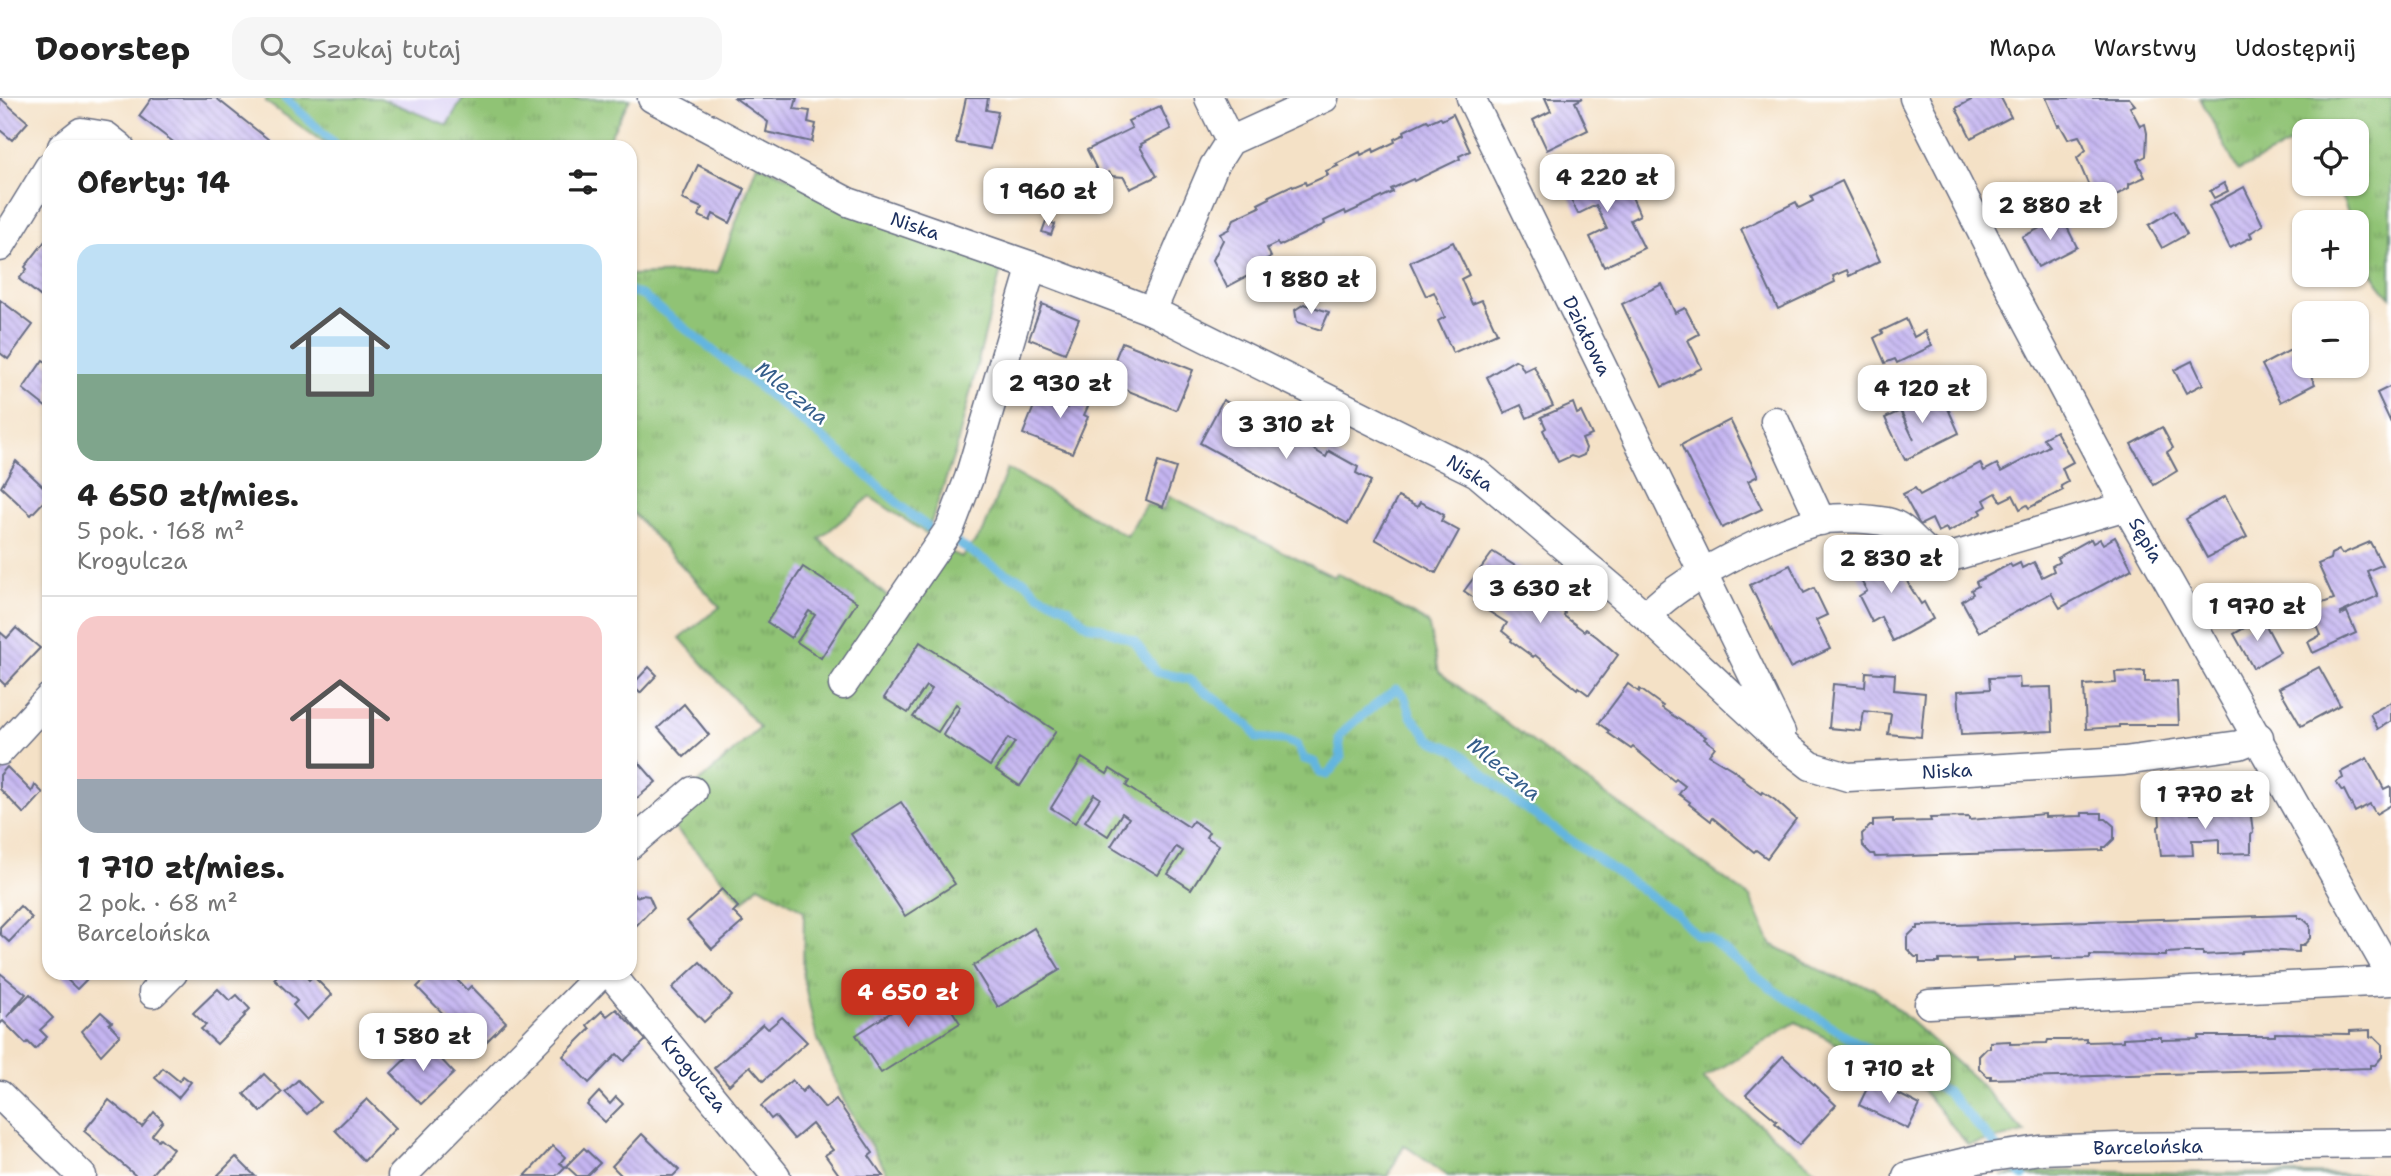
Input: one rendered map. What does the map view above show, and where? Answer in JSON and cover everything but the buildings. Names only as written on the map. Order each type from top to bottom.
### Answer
[{"type":"street","name":"Niska","points":[[652,98],[848,202],[1152,311],[1478,473],[1647,617],[1788,748],[1811,765],[1848,777],[2124,761],[2239,745],[2259,737]]},
{"type":"street","points":[[1209,98],[1230,141]]},
{"type":"street","points":[[1152,311],[1214,166],[1230,141],[1324,98]]},
{"type":"street","name":"Działowa","points":[[1471,98],[1788,748]]},
{"type":"street","name":"Sępia","points":[[1924,101],[2011,290],[2126,506],[2259,737],[2391,978]]},
{"type":"street","points":[[70,140],[81,132],[106,136],[111,140]]},
{"type":"street","points":[[0,247],[42,178]]},
{"type":"street","points":[[843,685],[950,528],[968,478],[1032,266]]},
{"type":"street","points":[[1775,421],[1821,522]]},
{"type":"street","points":[[1647,617],[1655,605],[1702,573],[1793,529],[1829,519],[1889,523],[1904,531],[1931,557],[1944,559],[2126,506]]},
{"type":"street","points":[[0,751],[42,706]]},
{"type":"street","points":[[637,839],[692,791]]},
{"type":"street","points":[[1930,1003],[2391,978]]},
{"type":"street","points":[[153,993],[166,980]]},
{"type":"street","points":[[402,1176],[595,980]]},
{"type":"street","name":"Krogulcza","points":[[616,980],[776,1176]]},
{"type":"street","points":[[0,1095],[82,1176]]},
{"type":"street","name":"Barcelońska","points":[[1907,1176],[1978,1159],[2039,1150],[2391,1144]]},
{"type":"shaded area","points":[[380,98],[463,98],[447,125]]},
{"type":"green space","points":[[266,98],[380,98],[447,125],[463,98],[630,99],[608,140],[320,140],[266,102]]},
{"type":"green space","points":[[2200,98],[2391,98],[2391,297],[2369,265],[2369,210],[2347,210],[2341,196],[2369,196],[2369,119],[2292,119],[2292,143],[2238,171]]},
{"type":"green space","points":[[757,164],[1002,266],[956,449],[927,534],[870,497],[819,539],[907,613],[947,551],[962,557],[983,532],[1007,469],[1127,536],[1146,504],[1163,510],[1170,496],[1334,577],[1337,573],[1428,623],[1439,672],[1750,897],[1771,944],[1834,977],[1874,988],[1977,1081],[2025,1133],[1968,1145],[1923,1090],[1796,1022],[1703,1079],[1823,1176],[1448,1176],[1404,1145],[1388,1176],[889,1176],[844,1101],[816,1035],[803,977],[804,911],[759,885],[743,902],[669,822],[696,785],[760,728],[680,638],[720,607],[637,518],[637,275],[718,272]]},
{"type":"green space","points":[[2047,1171],[2391,1175],[2391,1176],[2002,1176]]},
{"type":"waterway","name":"Mleczna","points":[[285,98],[330,140]]},
{"type":"waterway","name":"Mleczna","points":[[637,294],[681,325],[838,450],[928,527]]},
{"type":"waterway","name":"Mleczna","points":[[957,543],[1007,574],[1025,581],[1038,594],[1068,608],[1087,625],[1134,641],[1157,672],[1188,679],[1249,725],[1257,738],[1285,740],[1297,745],[1304,759],[1314,762],[1320,773],[1327,775],[1341,758],[1339,738],[1348,727],[1396,689],[1404,695],[1411,716],[1431,740],[1459,752],[1516,802],[1674,912],[1695,934],[1709,938],[1772,989],[1874,1053],[1948,1093],[2023,1176]]}]
